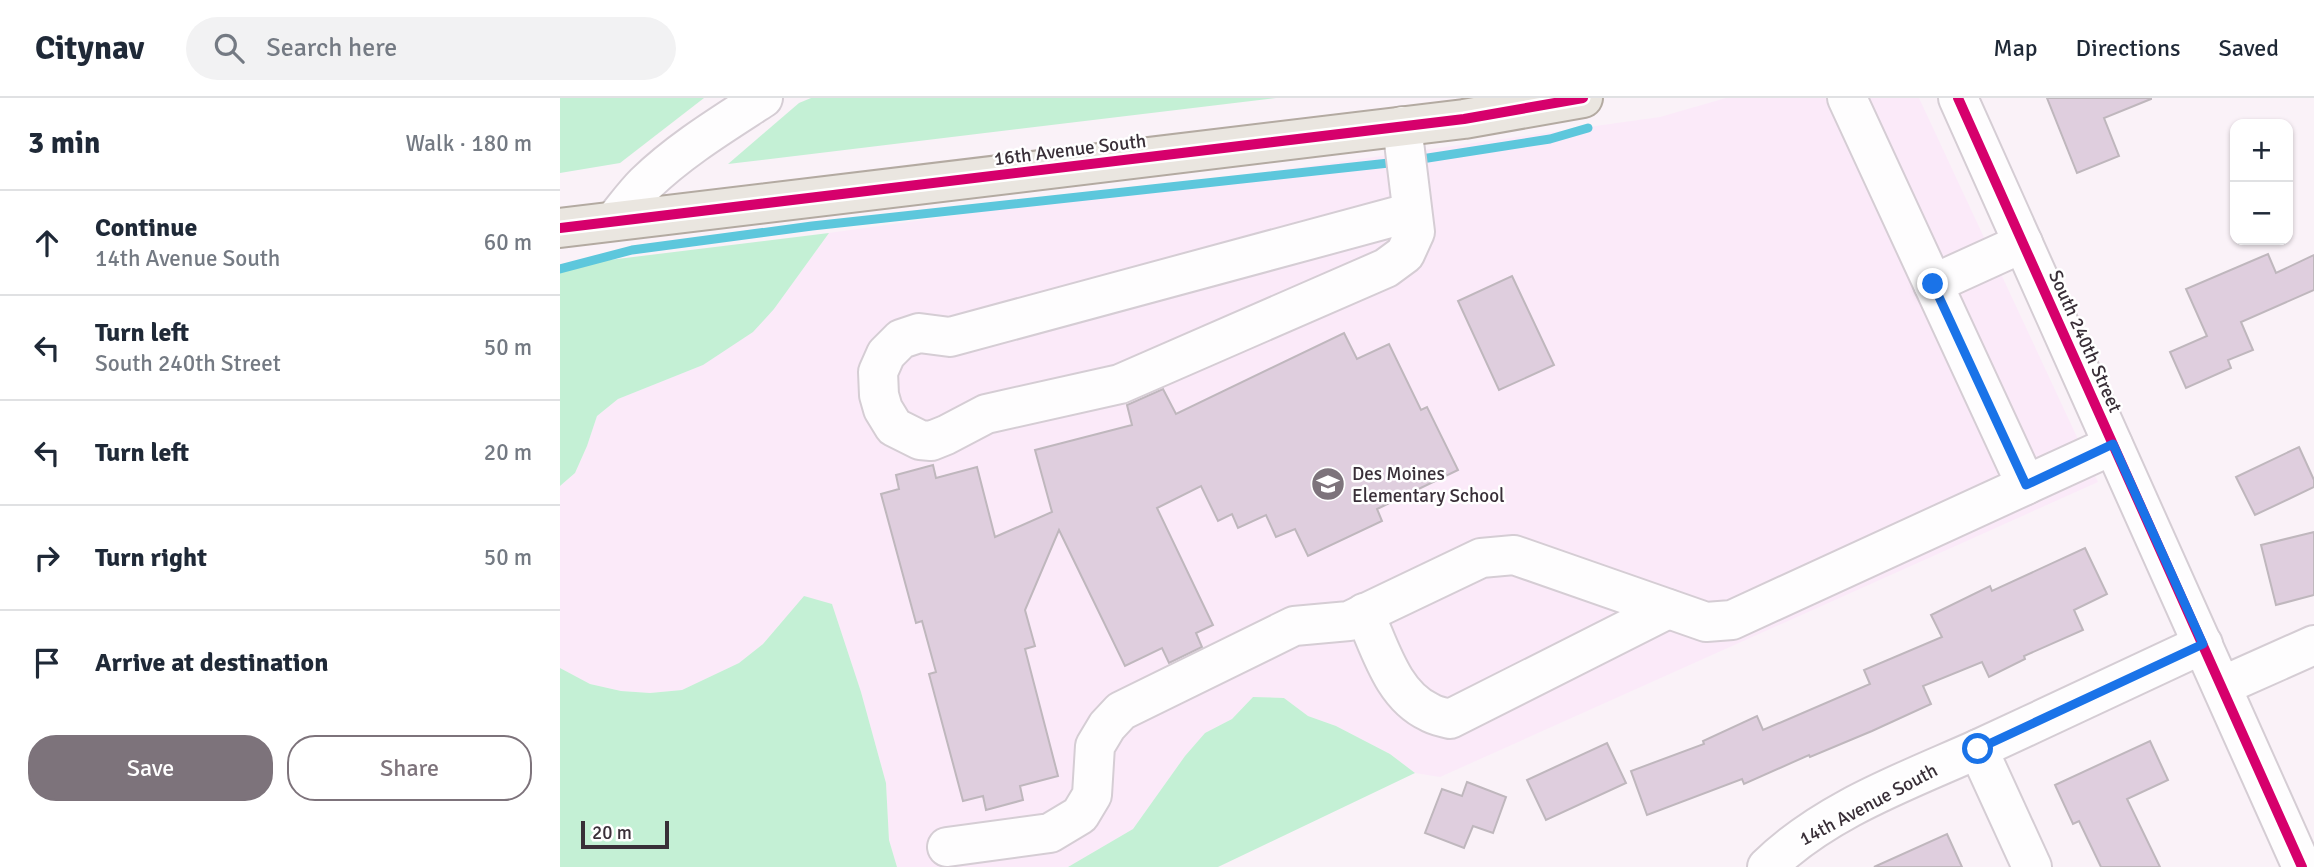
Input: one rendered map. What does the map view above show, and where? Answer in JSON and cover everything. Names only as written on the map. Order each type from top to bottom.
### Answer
[{"type":"main road","name":"16th Avenue South","points":[[560,228],[1464,119],[1583,98]]},
{"type":"street","points":[[614,221],[644,185],[663,169],[763,98]]},
{"type":"street","points":[[1847,98],[2026,485]]},
{"type":"street","name":"South 240th Street","points":[[1958,98],[2302,867]]},
{"type":"street","points":[[1402,126],[1415,232],[1405,254],[1387,268],[1129,380],[986,414],[931,441],[920,440],[894,427],[883,409],[878,372],[886,354],[901,340],[910,336],[919,333],[950,337],[1412,212]]},
{"type":"street","points":[[1933,284],[2023,243]]},
{"type":"street","points":[[947,847],[1049,833],[1080,815],[1091,795],[1095,746],[1107,726],[1121,711],[1294,626],[1349,621],[1480,558],[1514,555],[1706,622],[1717,623],[1732,620],[2113,444]]},
{"type":"street","points":[[1364,613],[1395,681],[1411,700],[1429,713],[1450,719],[1668,609]]},
{"type":"street","name":"14th Avenue South","points":[[1768,867],[1804,834],[1903,782],[2203,644]]},
{"type":"street","points":[[2222,686],[2314,645]]},
{"type":"street","points":[[1978,749],[2032,867]]},
{"type":"shaded area","name":"Des Moines Elementary School","points":[[1726,98],[1919,98],[2098,482],[1440,777],[1415,773],[1390,754],[1336,726],[1308,716],[1284,698],[1253,697],[1232,719],[1205,733],[1185,756],[1133,829],[1068,867],[897,867],[889,840],[886,783],[861,692],[832,604],[784,619],[763,644],[739,663],[682,690],[650,693],[621,691],[590,684],[560,668],[560,486],[575,473],[597,416],[618,399],[703,365],[774,309],[829,233],[1660,117]]},
{"type":"green space","points":[[560,98],[704,98],[620,163],[560,173]]},
{"type":"green space","points":[[811,98],[1276,98],[728,164],[799,103]]},
{"type":"green space","points":[[829,233],[774,309],[753,332],[703,365],[618,399],[597,416],[575,473],[560,486],[560,266]]},
{"type":"green space","points":[[804,596],[832,604],[861,692],[886,783],[889,840],[897,867],[560,867],[560,668],[590,684],[621,691],[650,693],[682,690],[739,663],[763,644]]},
{"type":"green space","points":[[1253,697],[1284,698],[1308,716],[1336,726],[1390,754],[1415,773],[1218,867],[1068,867],[1133,829],[1185,756],[1205,733],[1232,719]]},
{"type":"building","points":[[2047,98],[2151,99],[2104,118],[2119,156],[2077,173]]},
{"type":"building","points":[[2268,254],[2276,273],[2314,255],[2314,290],[2241,322],[2253,350],[2228,360],[2231,368],[2186,388],[2170,352],[2207,336],[2186,289]]},
{"type":"building","points":[[1512,276],[1554,365],[1499,390],[1458,301]]},
{"type":"building","points":[[1344,333],[1357,359],[1389,344],[1421,410],[1427,407],[1458,470],[1377,509],[1382,521],[1308,556],[1295,529],[1276,537],[1266,515],[1238,528],[1232,514],[1218,521],[1201,486],[1157,508],[1213,625],[1196,633],[1202,647],[1169,663],[1162,648],[1125,666],[1059,530],[1025,610],[1035,646],[1025,649],[1058,776],[1020,786],[1023,800],[986,810],[983,796],[963,801],[929,674],[936,672],[922,621],[916,623],[881,494],[899,489],[896,475],[933,465],[936,478],[977,467],[995,537],[1052,512],[1035,450],[1132,425],[1127,405],[1163,389],[1176,414]]},
{"type":"building","points":[[2299,447],[2314,480],[2314,487],[2255,515],[2236,477]]},
{"type":"building","points":[[2314,532],[2314,595],[2276,605],[2261,545]]},
{"type":"building","points":[[2085,548],[2107,594],[2074,610],[2083,630],[2024,656],[2025,659],[1989,677],[1982,662],[1923,686],[1931,704],[1744,784],[1742,779],[1647,815],[1631,771],[1704,744],[1703,741],[1757,716],[1763,730],[1870,684],[1864,670],[1942,637],[1931,615],[1990,586],[1992,591]]},
{"type":"building","points":[[2150,741],[2168,780],[2127,799],[2160,867],[2101,867],[2079,821],[2073,824],[2055,785]]},
{"type":"building","points":[[1607,743],[1626,783],[1546,820],[1527,780]]},
{"type":"building","points":[[1467,782],[1506,797],[1493,833],[1473,826],[1464,848],[1425,833],[1442,789],[1462,796]]},
{"type":"building","points":[[1947,834],[1962,867],[1874,867]]},
{"type":"waterway","points":[[1415,160],[1550,139],[1588,128]]},
{"type":"waterway","points":[[560,269],[632,250],[812,226],[1398,162]]},
{"type":"cycle path","points":[[560,228],[1464,119],[1583,98]]},
{"type":"cycle path","points":[[1958,98],[2302,867]]},
{"type":"place","name":"Des Moines Elementary School","points":[[1328,484]]},
{"type":"route","points":[[1933,284],[2026,485],[2113,444],[2203,644],[1978,749]]}]
